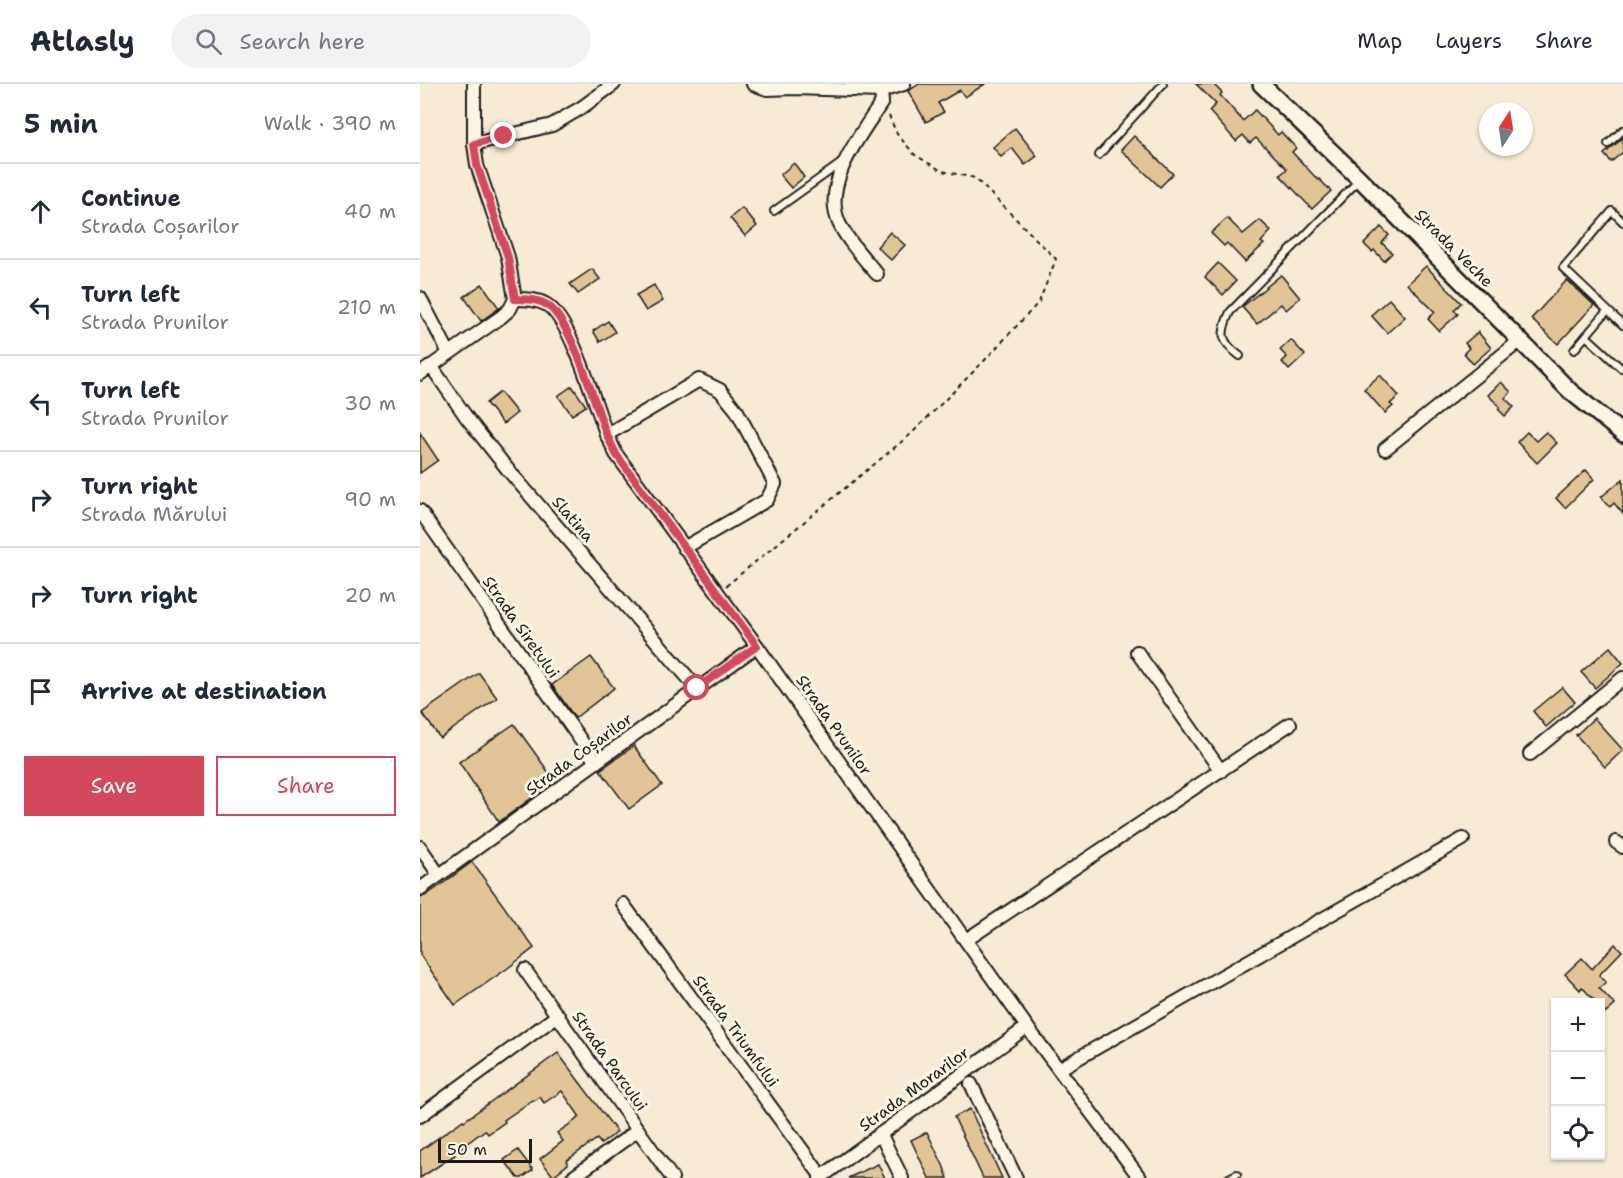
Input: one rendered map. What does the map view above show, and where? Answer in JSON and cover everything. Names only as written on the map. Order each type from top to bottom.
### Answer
[{"type":"street","points":[[420,374],[501,317],[510,309],[515,299],[508,257],[477,165],[474,144],[474,84]]},
{"type":"street","points":[[474,144],[552,125],[581,108],[614,84]]},
{"type":"street","points":[[753,84],[767,89],[795,88],[882,96]]},
{"type":"street","points":[[877,274],[856,249],[838,222],[835,206],[836,190],[844,160],[882,96],[903,84]]},
{"type":"street","name":"Strada Veche","points":[[1261,84],[1360,179],[1570,391],[1623,434]]},
{"type":"street","points":[[420,298],[449,353]]},
{"type":"street","name":"Strada Prunilor","points":[[515,299],[531,299],[546,304],[559,315],[583,368],[606,435],[616,454],[757,646],[1027,1027],[1140,1178]]},
{"type":"street","points":[[1385,449],[1520,340]]},
{"type":"street","name":"Slatina","points":[[431,366],[467,418],[509,471],[697,688]]},
{"type":"street","points":[[606,435],[699,380],[720,390],[737,411],[775,484],[766,500],[684,548]]},
{"type":"street","name":"Strada Siretului","points":[[420,511],[596,762]]},
{"type":"street","name":"Strada Coșarilor","points":[[420,889],[757,646]]},
{"type":"street","points":[[1137,652],[1221,771]]},
{"type":"street","points":[[1530,754],[1623,678]]},
{"type":"street","points":[[966,940],[1290,724]]},
{"type":"street","points":[[1059,1070],[1463,839]]},
{"type":"street","points":[[420,847],[439,875]]},
{"type":"street","name":"Strada Triumfului","points":[[623,904],[821,1177]]},
{"type":"street","points":[[525,970],[558,1015]]},
{"type":"street","name":"Strada Parcului","points":[[420,1116],[558,1015],[672,1178]]},
{"type":"street","name":"Strada Morarilor","points":[[821,1177],[1027,1027]]},
{"type":"street","points":[[971,1084],[1016,1178]]},
{"type":"street","points":[[572,1178],[638,1130]]},
{"type":"street","points":[[880,1133],[902,1178]]},
{"type":"lane","points":[[1099,155],[1163,84]]},
{"type":"lane","points":[[1608,144],[1623,130]]},
{"type":"lane","points":[[774,211],[844,160]]},
{"type":"lane","points":[[1240,356],[1225,341],[1222,330],[1230,312],[1360,179]]},
{"type":"lane","points":[[1623,222],[1612,211],[1563,268],[1623,325]]},
{"type":"lane","points":[[1574,350],[1607,311]]},
{"type":"lane","points":[[1586,336],[1622,368]]},
{"type":"lane","points":[[1229,1178],[1237,1174]]},
{"type":"path","points":[[717,593],[919,426],[985,360],[1038,302],[1056,259],[975,178],[942,171],[915,155],[897,134],[882,96]]},
{"type":"building","points":[[919,84],[985,84],[965,97],[960,90],[938,103],[944,112],[926,122],[908,91]]},
{"type":"building","points":[[1196,84],[1213,84],[1243,121],[1255,110],[1278,135],[1281,132],[1296,148],[1292,152],[1331,191],[1312,209],[1280,175],[1287,169],[1256,138],[1250,143],[1243,135],[1236,141],[1209,111],[1216,104]]},
{"type":"building","points":[[1015,128],[1037,156],[1025,165],[1012,148],[1001,157],[993,147]]},
{"type":"building","points":[[1134,136],[1173,174],[1160,187],[1121,150]]},
{"type":"building","points":[[1623,138],[1623,152],[1611,162],[1604,154]]},
{"type":"building","points":[[794,163],[804,177],[791,188],[780,175]]},
{"type":"building","points":[[742,208],[757,226],[745,236],[730,218]]},
{"type":"building","points":[[1227,218],[1243,234],[1260,220],[1271,231],[1261,242],[1264,244],[1245,262],[1227,243],[1224,246],[1211,233]]},
{"type":"building","points":[[1381,227],[1389,235],[1382,243],[1392,253],[1384,261],[1374,250],[1372,252],[1364,244]]},
{"type":"building","points":[[890,232],[905,245],[891,260],[877,247]]},
{"type":"building","points":[[1218,263],[1236,281],[1223,295],[1205,277]]},
{"type":"building","points":[[1426,266],[1461,303],[1454,310],[1458,314],[1439,331],[1428,319],[1435,312],[1407,284]]},
{"type":"building","points":[[592,269],[600,279],[578,294],[570,284]]},
{"type":"building","points":[[1281,275],[1300,298],[1286,310],[1281,304],[1257,324],[1242,307]]},
{"type":"building","points":[[1567,280],[1594,305],[1558,344],[1531,319]]},
{"type":"building","points":[[482,284],[499,308],[481,321],[464,297]]},
{"type":"building","points":[[654,285],[663,301],[646,311],[636,295]]},
{"type":"building","points":[[1389,299],[1405,317],[1387,333],[1371,315]]},
{"type":"building","points":[[608,321],[615,332],[600,342],[593,331]]},
{"type":"building","points":[[1478,332],[1491,348],[1473,364],[1464,353],[1469,348],[1465,343]]},
{"type":"building","points":[[1291,340],[1305,355],[1289,370],[1282,362],[1287,357],[1280,350]]},
{"type":"building","points":[[1380,375],[1399,396],[1390,404],[1393,406],[1385,413],[1364,389]]},
{"type":"building","points":[[1501,382],[1511,392],[1505,398],[1514,407],[1505,416],[1488,395]]},
{"type":"building","points":[[572,386],[586,406],[572,415],[558,396]]},
{"type":"building","points":[[500,392],[517,413],[503,424],[486,403]]},
{"type":"building","points":[[1527,432],[1536,441],[1546,432],[1557,443],[1537,463],[1517,442]]},
{"type":"building","points":[[420,433],[438,460],[420,473]]},
{"type":"building","points":[[1586,470],[1594,479],[1565,508],[1556,498]]},
{"type":"building","points":[[1623,479],[1623,514],[1614,503],[1610,507],[1601,497]]},
{"type":"building","points":[[1610,647],[1623,663],[1595,688],[1581,672]]},
{"type":"building","points":[[591,657],[614,688],[575,718],[552,685]]},
{"type":"building","points":[[479,673],[497,698],[440,738],[422,713]]},
{"type":"building","points":[[1562,687],[1575,702],[1546,727],[1533,711]]},
{"type":"building","points":[[1594,718],[1623,750],[1605,767],[1576,735]]},
{"type":"building","points":[[514,724],[555,781],[499,822],[459,762]]},
{"type":"building","points":[[634,746],[662,785],[629,809],[600,770]]},
{"type":"building","points":[[472,862],[534,948],[455,1005],[420,955],[420,897],[425,896]]},
{"type":"building","points":[[1615,944],[1622,951],[1599,975],[1606,982],[1599,988],[1615,1005],[1606,1013],[1605,998],[1592,998],[1582,987],[1580,990],[1565,974],[1582,958],[1592,969]]},
{"type":"building","points":[[558,1053],[617,1132],[601,1144],[597,1139],[566,1161],[568,1164],[553,1176],[540,1159],[563,1141],[557,1133],[580,1117],[562,1091],[544,1103],[540,1097],[533,1100],[488,1134],[485,1130],[454,1153],[455,1155],[420,1178],[420,1151]]},
{"type":"building","points":[[970,1109],[1002,1178],[983,1178],[954,1117]]},
{"type":"building","points":[[927,1132],[948,1178],[929,1178],[911,1140]]},
{"type":"building","points":[[518,1150],[533,1170],[522,1178],[518,1178],[504,1160]]},
{"type":"building","points":[[878,1164],[885,1178],[848,1178]]},
{"type":"route","points":[[504,136],[474,144],[477,165],[508,257],[515,299],[531,299],[546,304],[559,315],[583,368],[606,435],[616,454],[757,646],[697,688]]}]
